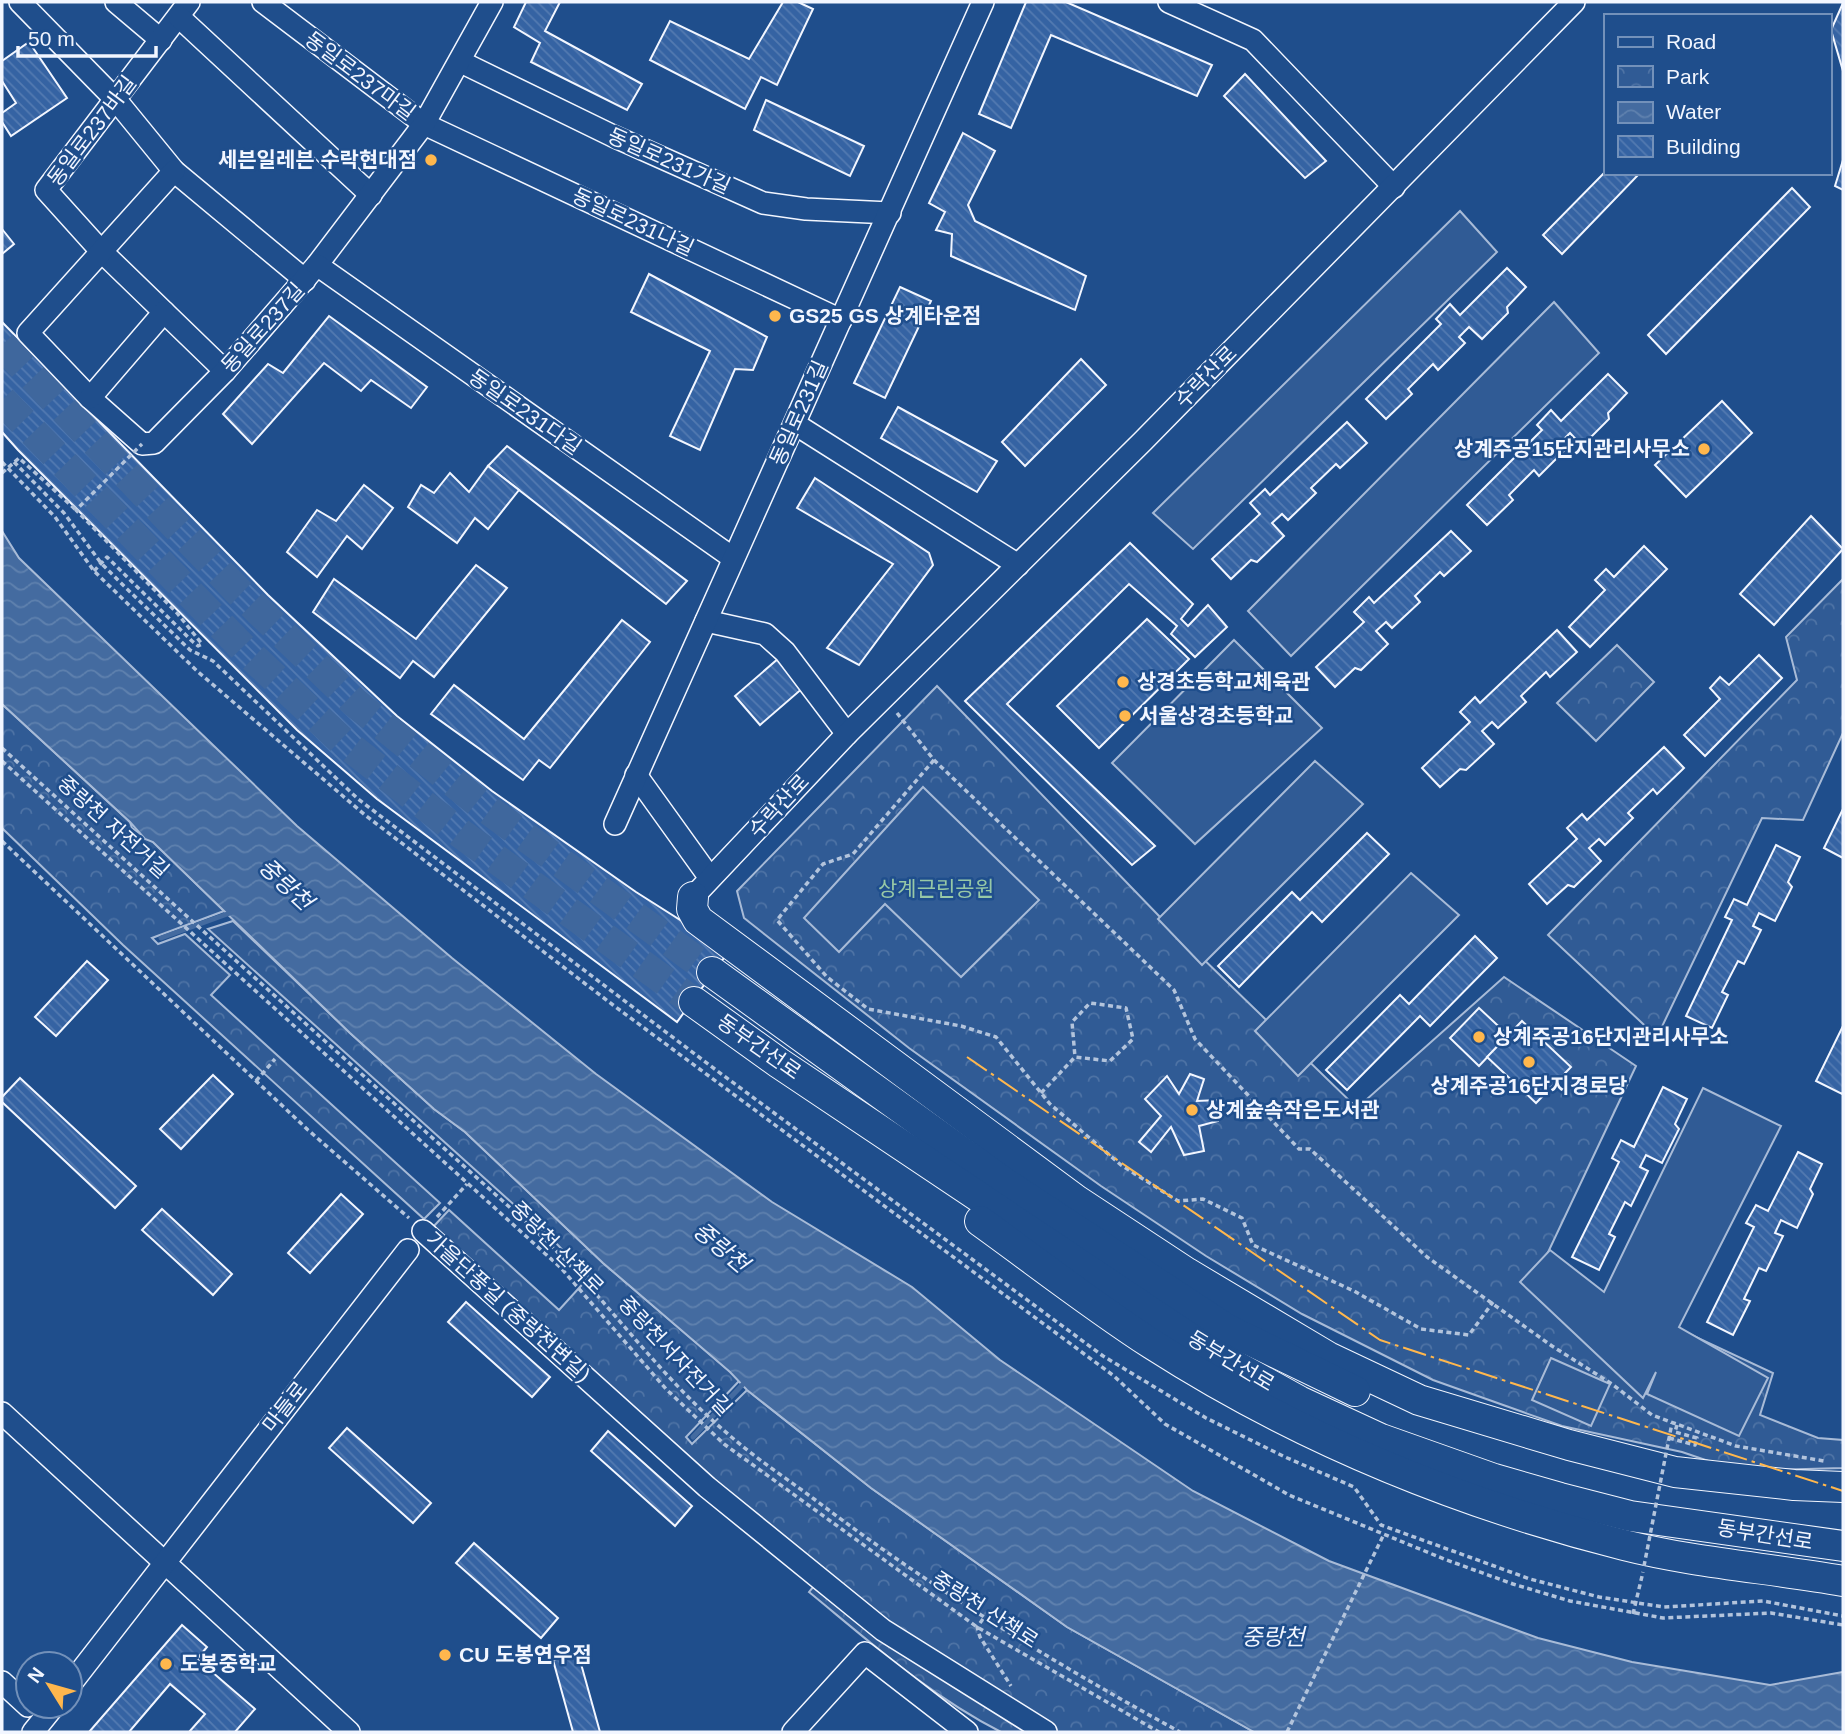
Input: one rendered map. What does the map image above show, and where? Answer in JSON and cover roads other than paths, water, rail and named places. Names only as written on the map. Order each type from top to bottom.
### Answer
[{"type":"highway","points":[[702,888],[692,909],[698,920],[1076,1200],[1187,1273],[1328,1357],[1419,1400],[1661,1469],[1794,1485],[1839,1479]]},
{"type":"highway","name":"동부간선로","points":[[712,972],[1002,1181],[1227,1329],[1304,1368],[1393,1406],[1480,1437],[1675,1490],[1737,1500],[1843,1508]]},
{"type":"highway","name":"동부간선로","points":[[694,1002],[779,1063],[1212,1353],[1300,1401],[1369,1434],[1494,1479],[1630,1516],[1843,1546]]},
{"type":"highway","points":[[779,1063],[885,1153],[1141,1336],[1277,1415],[1406,1476],[1549,1525],[1678,1556],[1843,1581]]},
{"type":"highway","points":[[1737,1500],[1839,1479]]},
{"type":"street","name":"동일로231다길","points":[[20,2],[116,100],[174,171],[311,272],[733,558]]},
{"type":"street","points":[[116,2],[161,40]]},
{"type":"street","name":"동일로237마길","points":[[263,2],[424,124]]},
{"type":"street","name":"동일로237길","points":[[90,398],[142,444],[154,443],[225,371],[311,272],[371,195],[424,124],[461,62],[492,2]]},
{"type":"street","name":"동일로231길","points":[[615,824],[983,2]]},
{"type":"street","points":[[1169,2],[1253,40],[1394,187]]},
{"type":"street","name":"수락산로","points":[[702,888],[847,734],[1394,187],[1574,2]]},
{"type":"street","name":"동일로237바길","points":[[184,9],[46,190],[102,251],[225,371]]},
{"type":"street","points":[[184,9],[371,195]]},
{"type":"street","name":"동일로231가길","points":[[461,62],[613,136],[763,202],[806,209],[890,213]]},
{"type":"street","name":"동일로231나길","points":[[424,124],[841,320]]},
{"type":"street","points":[[164,312],[90,398],[28,333],[174,171]]},
{"type":"street","points":[[794,424],[1017,565]]},
{"type":"street","points":[[706,621],[765,634],[785,652],[847,734]]},
{"type":"street","points":[[636,775],[702,888]]},
{"type":"street","name":"가을단풍길 (중랑천변길)","points":[[423,1231],[708,1487],[883,1630],[1046,1732]]},
{"type":"street","name":"마들로","points":[[84,1667],[408,1250]]},
{"type":"street","points":[[3,1417],[349,1732]]},
{"type":"street","points":[[793,1732],[865,1653],[967,1732]]},
{"type":"water","name":"중랑천","points":[[2,531],[19,558],[297,826],[452,958],[596,1074],[772,1202],[912,1287],[1000,1360],[1193,1491],[1329,1561],[1538,1638],[1632,1662],[1770,1685],[1843,1672],[1843,1732],[1254,1732],[1067,1627],[871,1488],[747,1390],[730,1372],[603,1263],[465,1132],[434,1109],[350,1033],[153,842],[145,839],[2,704]]},
{"type":"waterway","points":[[161,938],[230,913]]},
{"type":"waterway","points":[[693,1437],[746,1381]]},
{"type":"tunnel","points":[[2,345],[238,591],[354,702],[480,804],[712,972]]},
{"type":"tunnel","points":[[2,400],[244,649],[341,740],[460,833],[694,1002]]},
{"type":"place","name":"세븐일레븐 수락현대점","points":[[431,160]]},
{"type":"place","name":"GS25 GS 상계타운점","points":[[775,316]]},
{"type":"place","name":"상계주공15단지관리사무소","points":[[1704,449]]},
{"type":"place","name":"상경초등학교체육관","points":[[1123,682]]},
{"type":"place","name":"서울상경초등학교","points":[[1125,716]]},
{"type":"place","name":"상계주공16단지관리사무소","points":[[1479,1037]]},
{"type":"place","name":"상계주공16단지경로당","points":[[1529,1062]]},
{"type":"place","name":"상계숲속작은도서관","points":[[1192,1110]]},
{"type":"place","name":"CU 도봉연우점","points":[[445,1655]]},
{"type":"place","name":"도봉중학교","points":[[166,1664]]},
{"type":"park label","name":"상계근린공원","points":[[936,889]]}]
